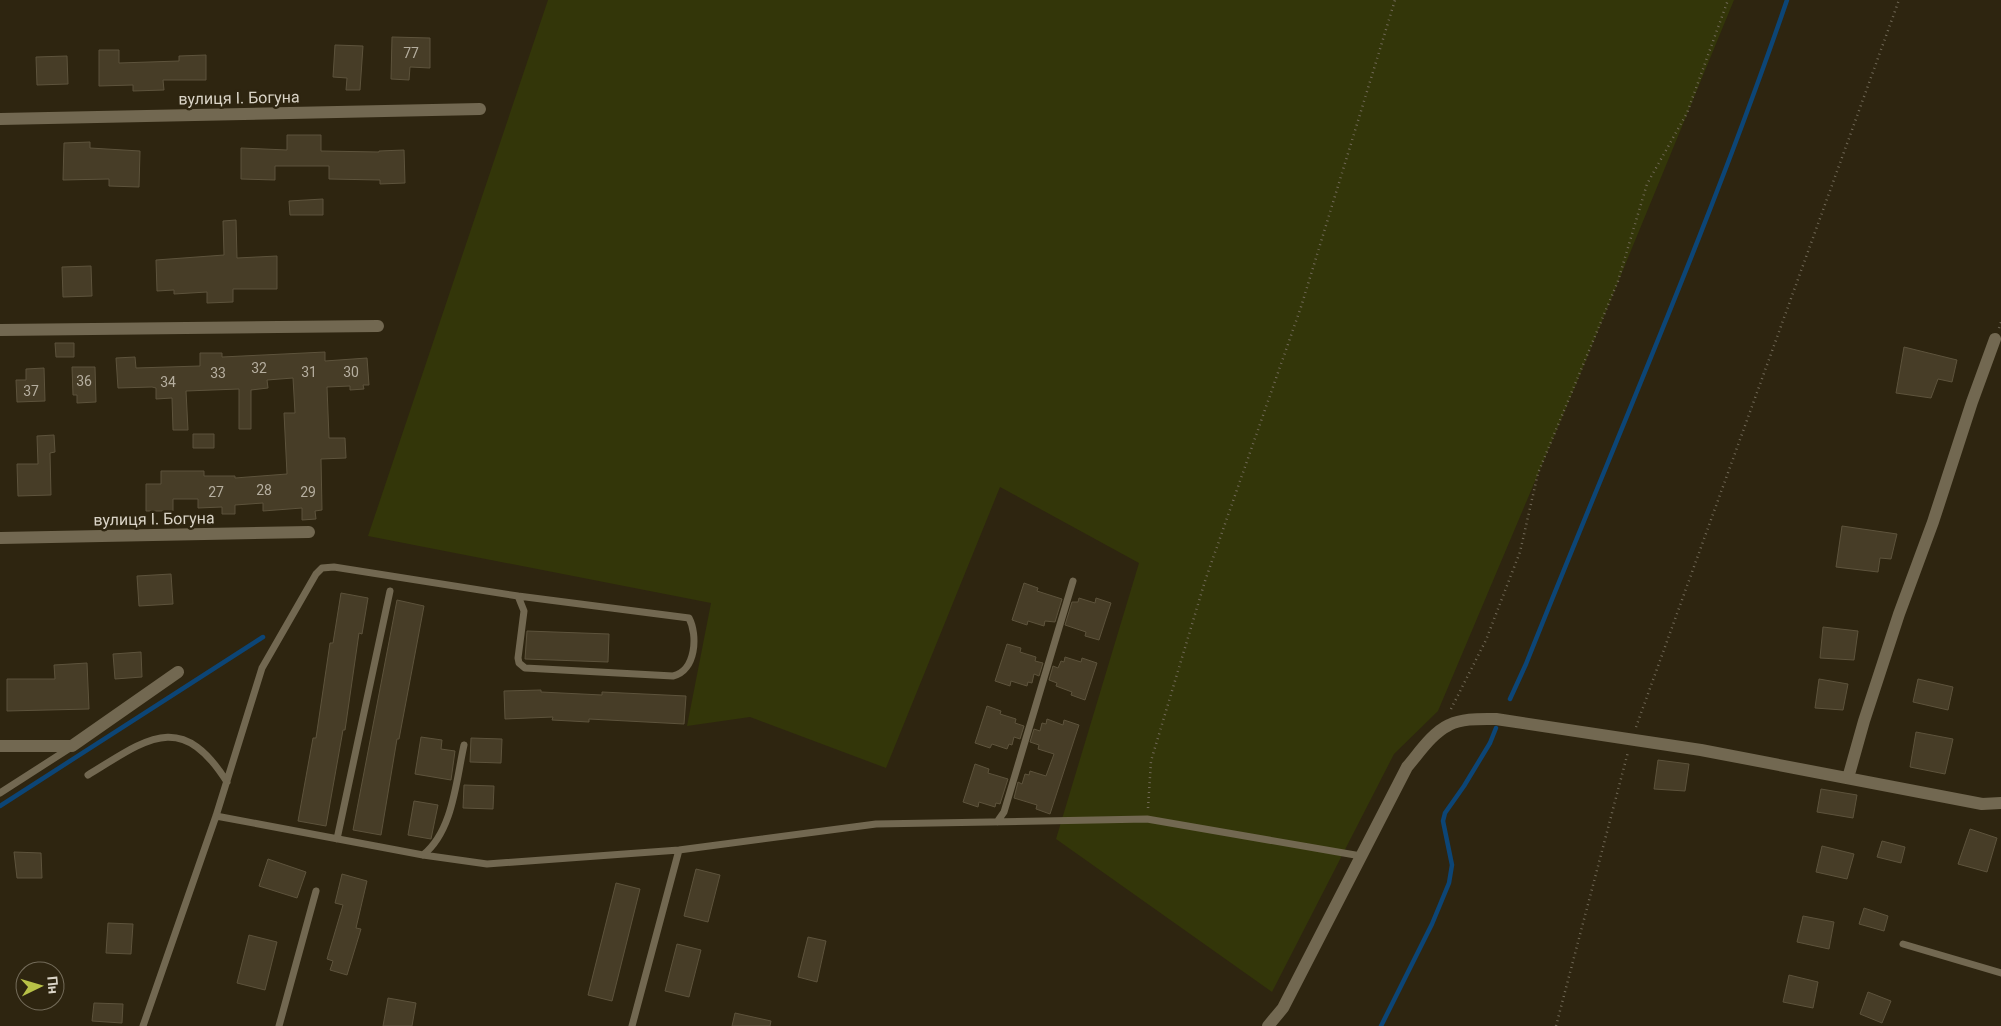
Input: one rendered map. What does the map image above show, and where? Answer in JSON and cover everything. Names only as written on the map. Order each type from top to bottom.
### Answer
[{"type":"street","name":"вулиця І. Богуна","points":[[0,118],[480,109]]},
{"type":"street","points":[[0,330],[378,326]]},
{"type":"street","points":[[1848,778],[1864,721],[1899,614],[1933,522],[1972,402],[1996,339]]},
{"type":"street","name":"вулиця І. Богуна","points":[[0,538],[309,532]]},
{"type":"street","points":[[0,746],[72,746],[178,672]]},
{"type":"street","points":[[1268,1026],[1283,1008],[1407,767],[1434,736],[1448,725],[1466,720],[1496,718],[1701,750],[1982,804],[2001,804]]},
{"type":"lane","points":[[142,1026],[216,816],[262,668],[316,574],[322,568],[334,567],[518,596],[689,618],[695,635],[694,650],[686,667],[680,674],[673,676],[524,668],[519,664],[518,658],[524,611],[518,596]]},
{"type":"lane","points":[[997,822],[1004,812],[1073,581]]},
{"type":"lane","points":[[337,839],[390,591]]},
{"type":"lane","points":[[88,775],[127,751],[154,739],[170,736],[196,745],[214,762],[227,782]]},
{"type":"lane","points":[[422,855],[439,838],[451,806],[464,745]]},
{"type":"lane","points":[[0,793],[72,746]]},
{"type":"lane","points":[[216,816],[422,855],[487,864],[679,850],[876,824],[1147,819],[1360,856]]},
{"type":"lane","points":[[632,1026],[679,850]]},
{"type":"lane","points":[[279,1026],[316,891]]},
{"type":"lane","points":[[1903,944],[2001,974]]},
{"type":"path","points":[[1147,819],[1151,761],[1205,581],[1301,307],[1394,0]]},
{"type":"path","points":[[1448,714],[1461,692],[1486,640],[1520,552],[1538,473],[1618,281],[1647,184],[1687,113],[1728,0]]},
{"type":"path","points":[[1556,1026],[1631,739],[1899,0]]},
{"type":"green space","points":[[548,0],[1734,0],[1579,377],[1438,711],[1394,754],[1272,992],[1056,839],[1139,563],[1000,487],[886,768],[750,717],[687,726],[711,603],[368,536]]},
{"type":"building","points":[[392,37],[430,38],[430,68],[410,67],[409,80],[391,79]]},
{"type":"building","points":[[335,45],[363,46],[360,90],[346,90],[347,78],[333,77]]},
{"type":"building","points":[[99,50],[119,50],[119,63],[179,61],[179,56],[206,55],[206,80],[163,80],[164,90],[133,91],[133,85],[99,86]]},
{"type":"building","points":[[67,56],[68,84],[37,85],[36,57]]},
{"type":"building","points":[[287,135],[321,135],[321,151],[379,152],[404,150],[405,183],[380,184],[380,180],[329,179],[329,166],[275,166],[275,180],[241,179],[241,148],[287,150]]},
{"type":"building","points":[[90,142],[90,148],[140,151],[139,187],[109,186],[109,179],[63,180],[64,143]]},
{"type":"building","points":[[323,199],[323,215],[290,215],[289,201]]},
{"type":"building","points":[[236,220],[237,258],[277,256],[277,289],[233,289],[233,302],[207,303],[207,292],[174,294],[174,290],[157,291],[156,260],[224,255],[223,221]]},
{"type":"building","points":[[91,266],[92,296],[63,297],[62,267]]},
{"type":"building","points":[[55,343],[74,343],[74,357],[56,357]]},
{"type":"building","points":[[1904,347],[1957,360],[1952,382],[1938,379],[1931,398],[1896,393]]},
{"type":"building","points":[[325,352],[325,361],[367,358],[369,385],[363,385],[364,389],[350,390],[350,386],[327,387],[329,438],[345,438],[346,458],[321,459],[322,510],[315,511],[316,519],[302,520],[302,508],[263,511],[263,503],[235,505],[235,514],[222,514],[222,507],[198,508],[198,499],[173,499],[173,511],[146,511],[146,484],[161,484],[161,471],[204,471],[204,476],[235,476],[235,478],[287,474],[284,413],[295,413],[293,378],[267,380],[268,388],[251,390],[251,429],[239,429],[239,389],[186,391],[188,430],[173,430],[172,398],[156,399],[156,388],[152,387],[118,388],[116,358],[135,357],[136,368],[200,366],[200,353],[222,353],[222,357]]},
{"type":"building","points":[[72,367],[95,367],[96,402],[77,403],[77,395],[73,395]]},
{"type":"building","points":[[44,368],[45,401],[17,402],[16,380],[26,380],[26,369]]},
{"type":"building","points":[[193,434],[214,434],[214,448],[193,448]]},
{"type":"building","points":[[54,435],[55,452],[50,453],[51,495],[18,496],[17,464],[38,464],[37,436]]},
{"type":"building","points":[[1842,526],[1897,534],[1891,559],[1880,558],[1878,572],[1836,567]]},
{"type":"building","points":[[171,574],[173,604],[139,606],[137,576]]},
{"type":"building","points":[[1024,583],[1038,588],[1037,591],[1062,599],[1055,622],[1045,621],[1044,626],[1028,621],[1027,625],[1012,620]]},
{"type":"building","points":[[341,593],[368,598],[362,634],[359,633],[345,730],[343,730],[326,826],[298,821],[313,738],[316,738],[330,643],[333,643]]},
{"type":"building","points":[[1079,598],[1095,603],[1096,598],[1111,603],[1099,640],[1085,636],[1086,632],[1065,625],[1072,602],[1078,602]]},
{"type":"building","points":[[397,600],[424,606],[399,739],[397,739],[381,835],[353,830]]},
{"type":"building","points":[[1823,627],[1858,631],[1854,660],[1820,658]]},
{"type":"building","points":[[527,631],[609,634],[608,662],[525,659]]},
{"type":"building","points":[[1007,644],[1021,648],[1020,652],[1036,657],[1035,661],[1043,663],[1039,676],[1034,674],[1032,683],[1028,682],[1027,686],[1011,681],[1010,686],[995,681]]},
{"type":"building","points":[[141,652],[142,677],[115,679],[113,654]]},
{"type":"building","points":[[1065,657],[1081,662],[1082,658],[1097,663],[1085,700],[1071,695],[1072,692],[1056,686],[1057,683],[1049,680],[1053,666],[1058,668],[1061,661],[1064,662]]},
{"type":"building","points":[[87,663],[89,709],[7,711],[7,679],[55,679],[54,665]]},
{"type":"building","points":[[1819,679],[1848,684],[1843,710],[1815,708]]},
{"type":"building","points":[[1918,679],[1953,687],[1948,710],[1913,702]]},
{"type":"building","points":[[541,690],[541,692],[602,695],[602,692],[686,696],[684,724],[589,719],[589,722],[552,720],[553,717],[505,719],[504,691]]},
{"type":"building","points":[[987,706],[1001,711],[1000,714],[1016,719],[1015,723],[1024,726],[1020,739],[1014,737],[1012,745],[1009,744],[1007,749],[992,744],[990,748],[975,743]]},
{"type":"building","points":[[1047,719],[1063,725],[1064,720],[1079,725],[1050,814],[1036,809],[1037,805],[1014,798],[1018,782],[1022,784],[1025,774],[1029,775],[1030,771],[1046,776],[1054,754],[1038,749],[1039,745],[1030,742],[1034,729],[1040,731],[1042,723],[1046,724]]},
{"type":"building","points":[[1916,732],[1953,739],[1945,774],[1910,767]]},
{"type":"building","points":[[421,737],[442,740],[441,749],[455,751],[451,780],[415,774]]},
{"type":"building","points":[[471,738],[502,739],[501,763],[470,762]]},
{"type":"building","points":[[1658,760],[1689,764],[1685,791],[1654,789]]},
{"type":"building","points":[[975,764],[989,769],[988,773],[1008,779],[1000,804],[996,803],[995,807],[979,802],[978,807],[963,802]]},
{"type":"building","points":[[464,785],[494,786],[493,809],[463,808]]},
{"type":"building","points":[[1821,789],[1857,795],[1853,818],[1817,812]]},
{"type":"building","points":[[414,801],[438,805],[431,839],[408,835]]},
{"type":"building","points":[[1970,829],[1997,838],[1987,872],[1958,864]]},
{"type":"building","points":[[1882,841],[1905,847],[1901,863],[1877,857]]},
{"type":"building","points":[[1822,846],[1854,854],[1847,879],[1816,872]]},
{"type":"building","points":[[14,852],[41,853],[42,878],[17,878]]},
{"type":"building","points":[[268,859],[306,872],[297,898],[259,886]]},
{"type":"building","points":[[696,869],[720,875],[708,922],[684,916]]},
{"type":"building","points":[[342,874],[367,881],[356,928],[361,929],[347,975],[330,970],[333,961],[327,959],[343,905],[335,903]]},
{"type":"building","points":[[616,883],[640,889],[612,1001],[588,995]]},
{"type":"building","points":[[1864,908],[1888,916],[1884,931],[1859,924]]},
{"type":"building","points":[[1803,916],[1834,922],[1829,949],[1797,942]]},
{"type":"building","points":[[108,923],[133,924],[131,954],[106,953]]},
{"type":"building","points":[[249,935],[277,942],[265,990],[237,983]]},
{"type":"building","points":[[808,937],[826,941],[817,982],[798,977]]},
{"type":"building","points":[[677,944],[701,950],[689,997],[665,991]]},
{"type":"building","points":[[1789,975],[1818,982],[1813,1008],[1783,1002]]},
{"type":"building","points":[[1868,992],[1891,1001],[1882,1023],[1860,1014]]},
{"type":"building","points":[[388,998],[416,1003],[412,1026],[383,1026]]},
{"type":"building","points":[[94,1003],[123,1004],[122,1023],[92,1021]]},
{"type":"building","points":[[735,1013],[771,1021],[770,1026],[732,1026]]},
{"type":"waterway","points":[[1510,699],[1526,664],[1694,251],[1787,0]]},
{"type":"waterway","points":[[0,806],[263,637]]},
{"type":"waterway","points":[[1381,1026],[1432,924],[1449,883],[1452,865],[1443,821],[1445,813],[1490,743],[1496,728]]}]
